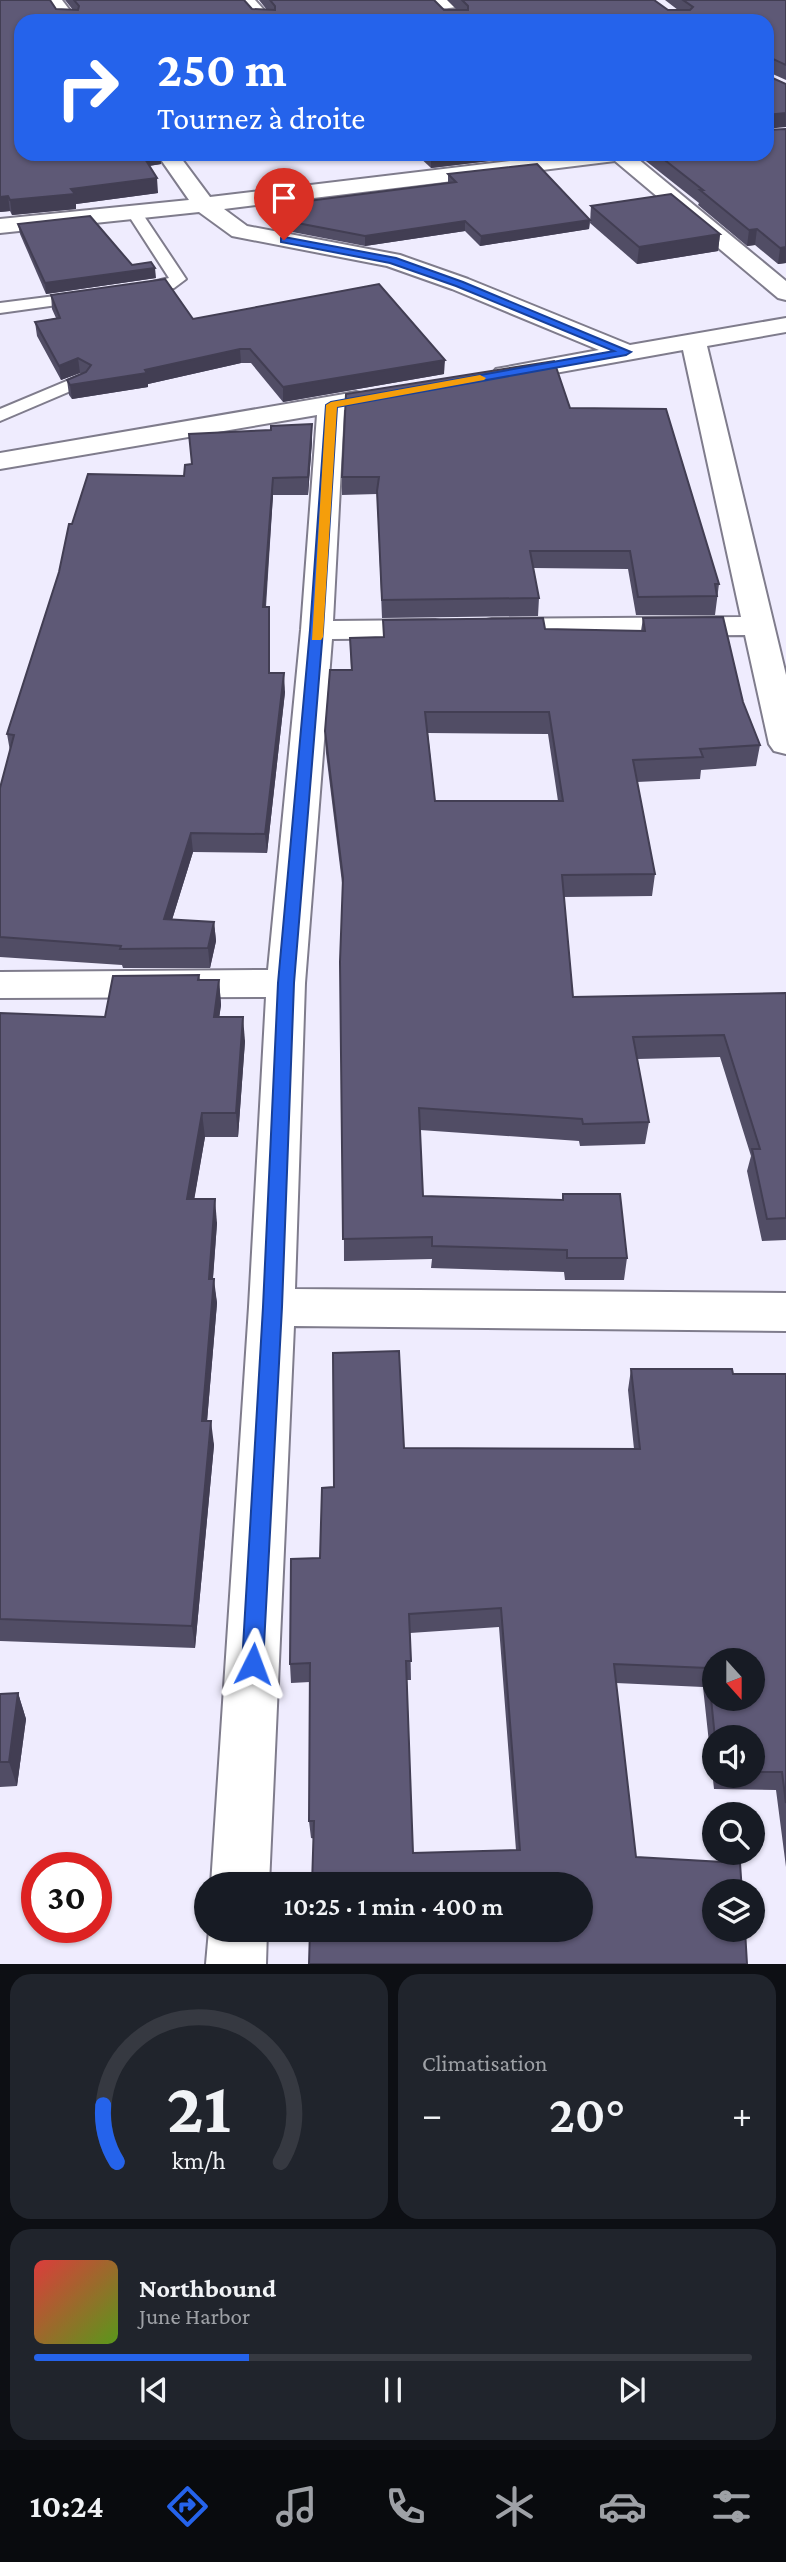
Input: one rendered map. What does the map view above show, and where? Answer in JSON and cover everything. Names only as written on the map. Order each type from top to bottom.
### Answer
[{"type":"street","points":[[245,0],[258,14]]},
{"type":"street","points":[[434,2],[464,0]]},
{"type":"street","points":[[434,2],[449,14]]},
{"type":"street","points":[[172,161],[204,205],[240,231],[392,260],[460,284],[626,352]]},
{"type":"street","points":[[0,226],[135,213],[564,161]]},
{"type":"street","points":[[627,161],[786,293]]},
{"type":"street","points":[[399,163],[415,180]]},
{"type":"street","points":[[479,378],[786,325]]},
{"type":"street","points":[[754,330],[786,350]]},
{"type":"street","points":[[693,341],[786,744]]},
{"type":"street","points":[[0,461],[385,395]]},
{"type":"street","points":[[241,1872],[272,1307],[286,983],[317,630],[331,405]]},
{"type":"street","points":[[317,630],[759,626]]},
{"type":"street","points":[[0,985],[286,983]]},
{"type":"street","points":[[272,1307],[786,1312]]},
{"type":"street","points":[[236,1964],[237,1942]]},
{"type":"lane","points":[[0,308],[167,285],[178,279],[135,213]]},
{"type":"lane","points":[[0,416],[81,380]]},
{"type":"building","points":[[0,0],[50,0],[56,9],[78,10],[79,6],[74,0],[244,0],[252,9],[275,10],[270,0],[434,0],[444,10],[468,10],[462,0],[654,0],[668,10],[690,10],[693,7],[683,0],[786,0],[786,65],[774,59],[774,14],[14,14],[14,161],[146,161],[157,178],[71,189],[75,194],[10,200],[8,196],[0,197]]},
{"type":"building","points":[[774,79],[786,84],[786,113],[774,114]]},
{"type":"building","points":[[786,129],[786,247],[780,248],[757,229],[749,230],[666,161],[774,161],[774,130]]},
{"type":"building","points":[[537,164],[590,220],[481,236],[465,221],[365,236],[292,222],[277,205],[456,182],[448,174]]},
{"type":"building","points":[[671,194],[720,234],[639,247],[591,206]]},
{"type":"building","points":[[90,216],[132,265],[151,262],[155,268],[45,283],[18,224]]},
{"type":"building","points":[[165,279],[193,319],[379,284],[445,360],[283,387],[250,349],[240,349],[145,370],[147,373],[70,385],[67,380],[86,372],[91,365],[78,358],[59,366],[35,322],[60,318],[51,295]]},
{"type":"building","points":[[554,361],[570,408],[666,409],[719,584],[715,584],[717,596],[638,597],[630,551],[530,551],[539,598],[382,600],[377,491],[379,477],[342,477],[346,394]]},
{"type":"building","points":[[312,424],[308,477],[273,478],[263,607],[269,607],[269,673],[284,673],[265,834],[191,833],[164,919],[214,922],[208,948],[120,949],[121,946],[0,937],[0,788],[14,735],[7,734],[59,572],[69,524],[72,524],[88,474],[184,476],[185,465],[192,464],[189,434],[271,430],[271,426]]},
{"type":"building","points":[[723,617],[743,702],[760,745],[700,749],[703,757],[633,760],[655,874],[562,875],[573,997],[786,993],[786,1218],[767,1219],[752,1149],[760,1149],[724,1035],[633,1037],[649,1122],[583,1124],[582,1119],[419,1108],[423,1196],[563,1200],[563,1194],[620,1194],[627,1258],[567,1258],[567,1250],[432,1246],[432,1237],[343,1239],[340,962],[343,878],[325,731],[330,670],[352,670],[350,638],[384,637],[383,620],[543,618],[545,629],[645,631],[643,618]],"holes":[[[425,712],[549,712],[563,801],[435,801]]]},
{"type":"building","points":[[199,975],[198,980],[219,980],[214,1017],[243,1017],[236,1113],[202,1113],[187,1199],[215,1199],[209,1279],[214,1279],[202,1421],[211,1421],[192,1626],[0,1619],[0,1013],[105,1017],[113,976]]},
{"type":"building","points":[[399,1351],[404,1448],[640,1449],[631,1369],[732,1369],[733,1374],[786,1374],[786,1803],[782,1772],[765,1772],[765,1725],[714,1725],[712,1712],[765,1712],[765,1648],[702,1648],[702,1668],[614,1664],[636,1857],[702,1861],[702,1865],[740,1865],[741,1879],[702,1879],[702,1942],[746,1942],[747,1964],[309,1964],[310,1942],[593,1942],[593,1872],[312,1872],[314,1821],[309,1821],[310,1663],[290,1664],[291,1559],[320,1558],[322,1488],[334,1487],[333,1353]],"holes":[[[501,1608],[520,1850],[413,1853],[406,1661],[411,1661],[409,1614]]]},
{"type":"building","points":[[18,1693],[9,1762],[0,1762],[0,1694]]},
{"type":"slow traffic","points":[[316,637],[331,405],[480,378]]},
{"type":"route","points":[[253,1664],[286,983],[317,630],[331,405],[626,352],[460,284],[392,260],[284,240]]}]
